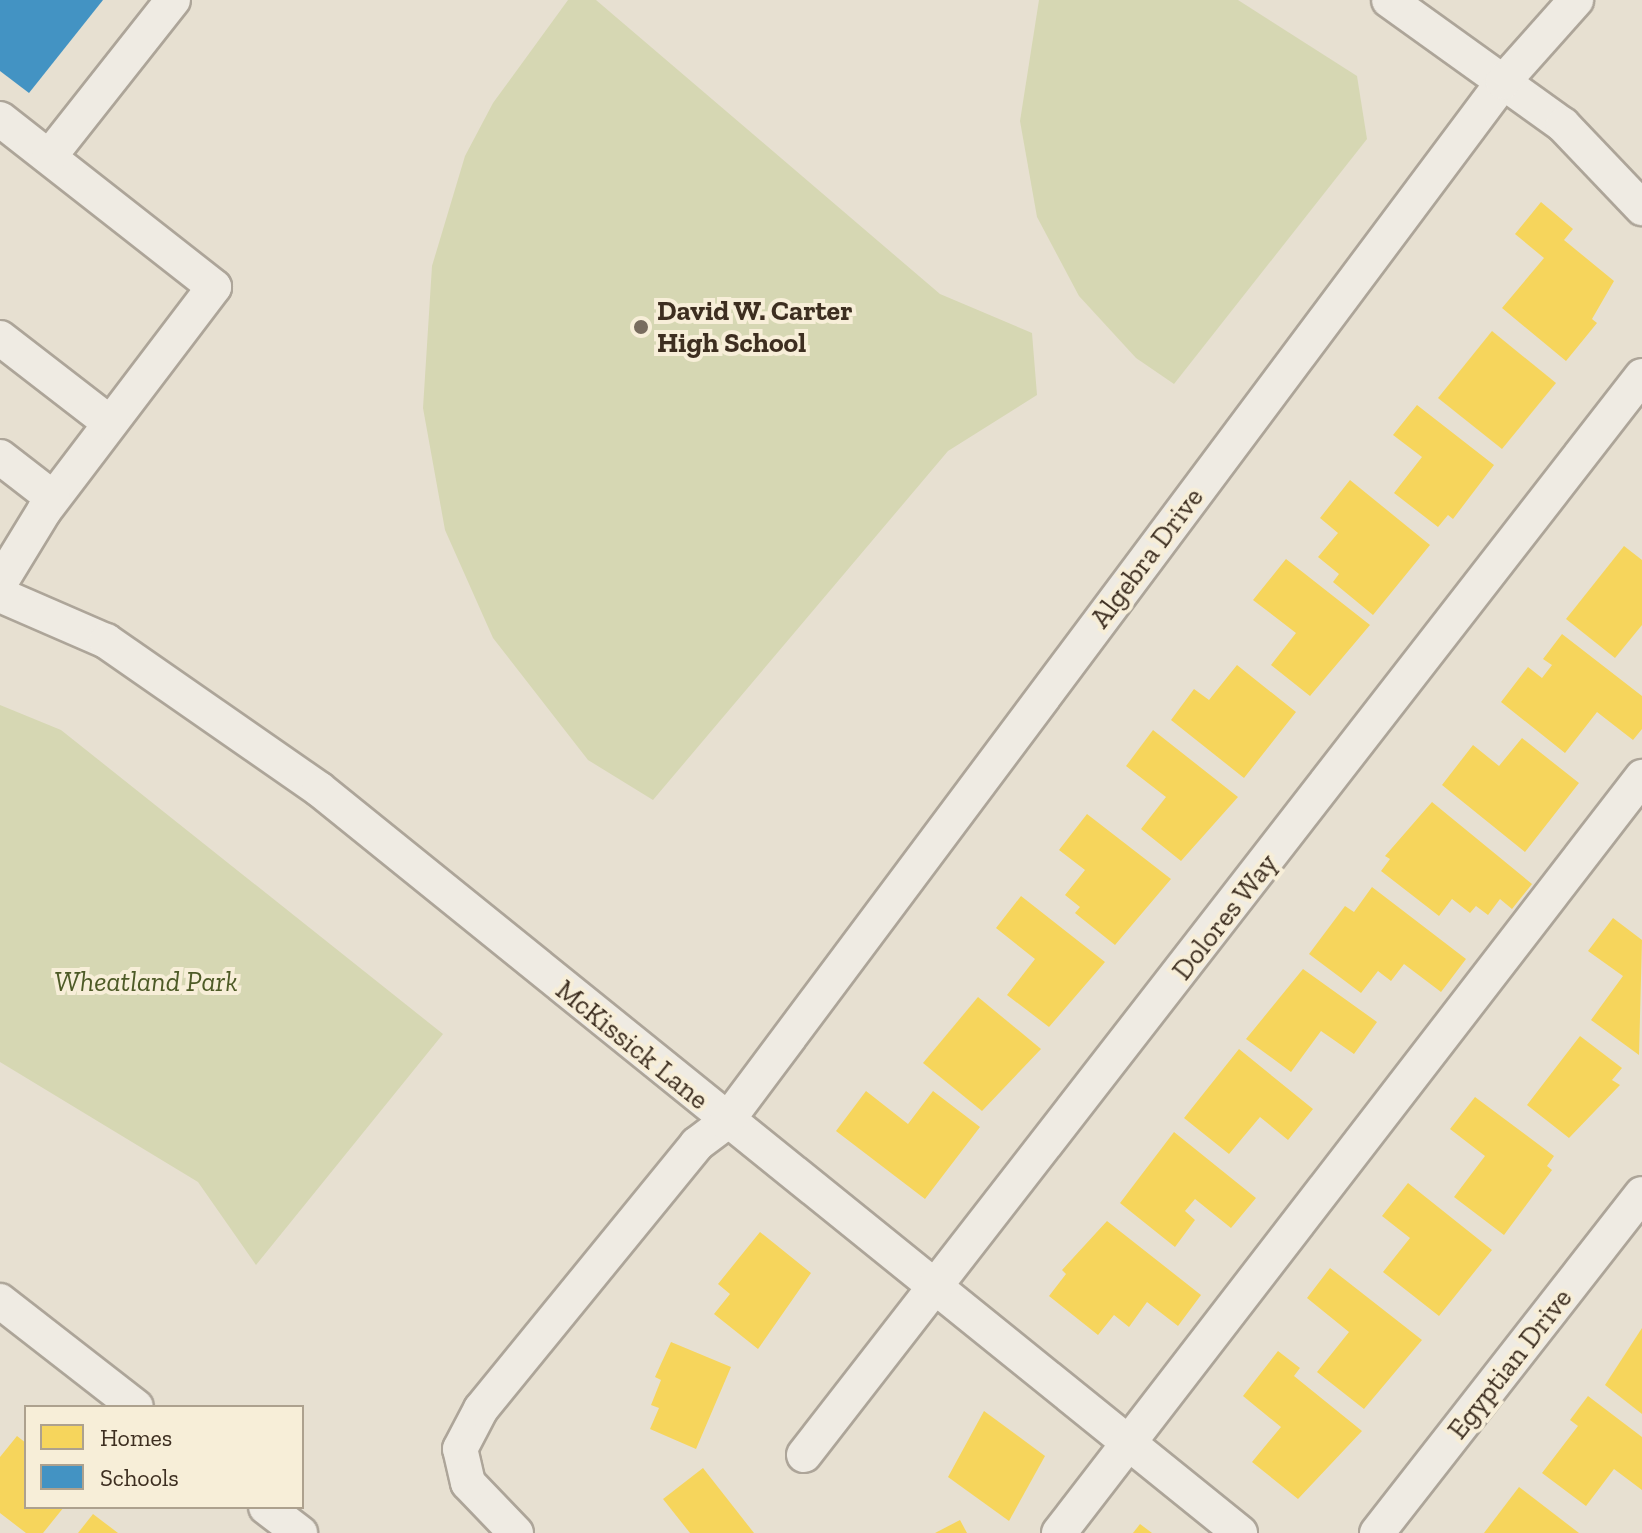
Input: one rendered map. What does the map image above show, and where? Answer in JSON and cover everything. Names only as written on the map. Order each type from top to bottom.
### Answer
[{"type":"street","points":[[49,157],[173,0]]},
{"type":"street","points":[[1389,0],[1563,125],[1642,208]]},
{"type":"street","name":"Algebra Drive","points":[[516,1533],[468,1483],[460,1449],[481,1409],[687,1156],[726,1122],[1503,82],[1576,0]]},
{"type":"street","points":[[0,119],[214,287],[53,498],[10,543],[0,583]]},
{"type":"street","points":[[0,338],[110,423]]},
{"type":"street","name":"Dolores Way","points":[[804,1455],[937,1291],[1642,376]]},
{"type":"street","points":[[0,457],[53,498]]},
{"type":"street","name":"McKissick Lane","points":[[0,595],[106,641],[319,789],[726,1122],[1240,1533]]},
{"type":"street","points":[[1059,1533],[1642,777]]},
{"type":"street","name":"Egyptian Drive","points":[[1377,1533],[1642,1194]]},
{"type":"street","points":[[0,1301],[133,1405]]},
{"type":"street","points":[[269,1509],[300,1533]]},
{"type":"green space","points":[[568,0],[596,0],[940,294],[1032,333],[1037,395],[948,451],[653,800],[588,760],[493,638],[445,530],[423,408],[432,266],[465,156],[493,103]]},
{"type":"green space","points":[[1039,0],[1238,0],[1357,76],[1367,139],[1174,384],[1136,358],[1079,296],[1037,217],[1020,121]]},
{"type":"green space","name":"Wheatland Park","points":[[0,705],[61,730],[443,1034],[256,1265],[198,1182],[0,1062]]},
{"type":"building: Homes","points":[[1541,202],[1573,229],[1564,240],[1614,281],[1592,319],[1597,323],[1566,361],[1502,308],[1544,258],[1515,234]]},
{"type":"building: Homes","points":[[1492,331],[1556,383],[1502,449],[1438,398]]},
{"type":"building: Homes","points":[[1417,405],[1494,465],[1453,519],[1448,515],[1438,527],[1394,493],[1422,457],[1393,435]]},
{"type":"building: Homes","points":[[1350,480],[1430,545],[1373,615],[1333,582],[1339,574],[1318,557],[1338,533],[1320,518]]},
{"type":"building: Homes","points":[[1624,546],[1642,560],[1642,625],[1615,658],[1566,619]]},
{"type":"building: Homes","points":[[1286,559],[1370,625],[1310,696],[1271,665],[1296,633],[1253,600]]},
{"type":"building: Homes","points":[[1562,634],[1642,696],[1642,729],[1633,740],[1597,712],[1565,753],[1501,702],[1528,667],[1542,678],[1552,665],[1543,659]]},
{"type":"building: Homes","points":[[1237,665],[1296,712],[1244,778],[1171,720],[1194,689],[1209,700]]},
{"type":"building: Homes","points":[[1153,730],[1238,797],[1181,861],[1141,829],[1166,797],[1126,766]]},
{"type":"building: Homes","points":[[1522,738],[1579,783],[1525,852],[1442,785],[1473,745],[1499,766]]},
{"type":"building: Homes","points":[[1432,802],[1532,884],[1512,909],[1500,899],[1488,915],[1476,906],[1470,913],[1452,899],[1439,916],[1381,871],[1390,859],[1385,856]]},
{"type":"building: Homes","points":[[1087,814],[1171,879],[1115,945],[1075,913],[1080,907],[1065,895],[1085,870],[1059,850]]},
{"type":"building: Homes","points":[[1372,887],[1466,959],[1441,992],[1404,964],[1391,981],[1378,971],[1361,993],[1309,954],[1345,906],[1354,912]]},
{"type":"building: Homes","points":[[1021,896],[1105,962],[1049,1027],[1007,995],[1035,959],[996,928]]},
{"type":"building: Homes","points":[[1613,918],[1642,940],[1639,1055],[1591,1020],[1623,976],[1588,951]]},
{"type":"building: Homes","points":[[1303,969],[1377,1022],[1354,1054],[1321,1031],[1291,1072],[1246,1039]]},
{"type":"building: Homes","points":[[978,997],[1041,1049],[982,1111],[923,1063]]},
{"type":"building: Homes","points":[[1580,1036],[1622,1068],[1612,1080],[1620,1085],[1569,1138],[1527,1105]]},
{"type":"building: Homes","points":[[1239,1049],[1313,1109],[1288,1140],[1260,1117],[1229,1154],[1184,1118]]},
{"type":"building: Homes","points":[[866,1091],[908,1124],[933,1091],[980,1127],[925,1199],[836,1131]]},
{"type":"building: Homes","points":[[1475,1097],[1554,1156],[1547,1166],[1552,1170],[1504,1235],[1454,1197],[1485,1156],[1450,1129]]},
{"type":"building: Homes","points":[[1174,1132],[1256,1198],[1231,1228],[1195,1199],[1185,1211],[1195,1220],[1175,1247],[1120,1203]]},
{"type":"building: Homes","points":[[1408,1183],[1492,1250],[1439,1316],[1383,1272],[1410,1238],[1382,1216]]},
{"type":"building: Homes","points":[[1107,1221],[1201,1295],[1178,1326],[1147,1302],[1129,1327],[1114,1315],[1098,1335],[1049,1296],[1066,1274],[1062,1270]]},
{"type":"building: Homes","points":[[760,1232],[811,1273],[758,1349],[714,1314],[730,1294],[718,1284]]},
{"type":"building: Homes","points":[[1330,1268],[1422,1340],[1364,1409],[1317,1372],[1349,1332],[1307,1298]]},
{"type":"building: Homes","points":[[1642,1328],[1642,1414],[1605,1385]]},
{"type":"building: Homes","points":[[671,1342],[731,1367],[696,1449],[650,1429],[659,1408],[651,1405],[661,1380],[655,1377]]},
{"type":"building: Homes","points":[[1278,1351],[1300,1368],[1294,1376],[1362,1431],[1298,1499],[1252,1462],[1281,1427],[1243,1396]]},
{"type":"building: Homes","points":[[1588,1396],[1642,1437],[1642,1490],[1614,1469],[1586,1506],[1542,1473],[1578,1426],[1570,1420]]},
{"type":"building: Homes","points":[[984,1411],[1045,1456],[1009,1521],[948,1477]]},
{"type":"building: Homes","points":[[17,1436],[24,1441],[24,1509],[62,1509],[43,1533],[26,1533],[0,1513],[0,1457]]},
{"type":"building: Homes","points":[[703,1468],[754,1533],[690,1533],[663,1499]]},
{"type":"building: Homes","points":[[1519,1487],[1579,1533],[1484,1533]]},
{"type":"building: Homes","points":[[93,1514],[118,1533],[78,1533]]},
{"type":"building: Homes","points":[[960,1520],[967,1533],[935,1533]]},
{"type":"building: Homes","points":[[1140,1524],[1152,1533],[1133,1533]]},
{"type":"building: Schools","points":[[0,0],[103,0],[29,93],[0,71]]},
{"type":"place","name":"David W. Carter High School","points":[[641,327]]}]
